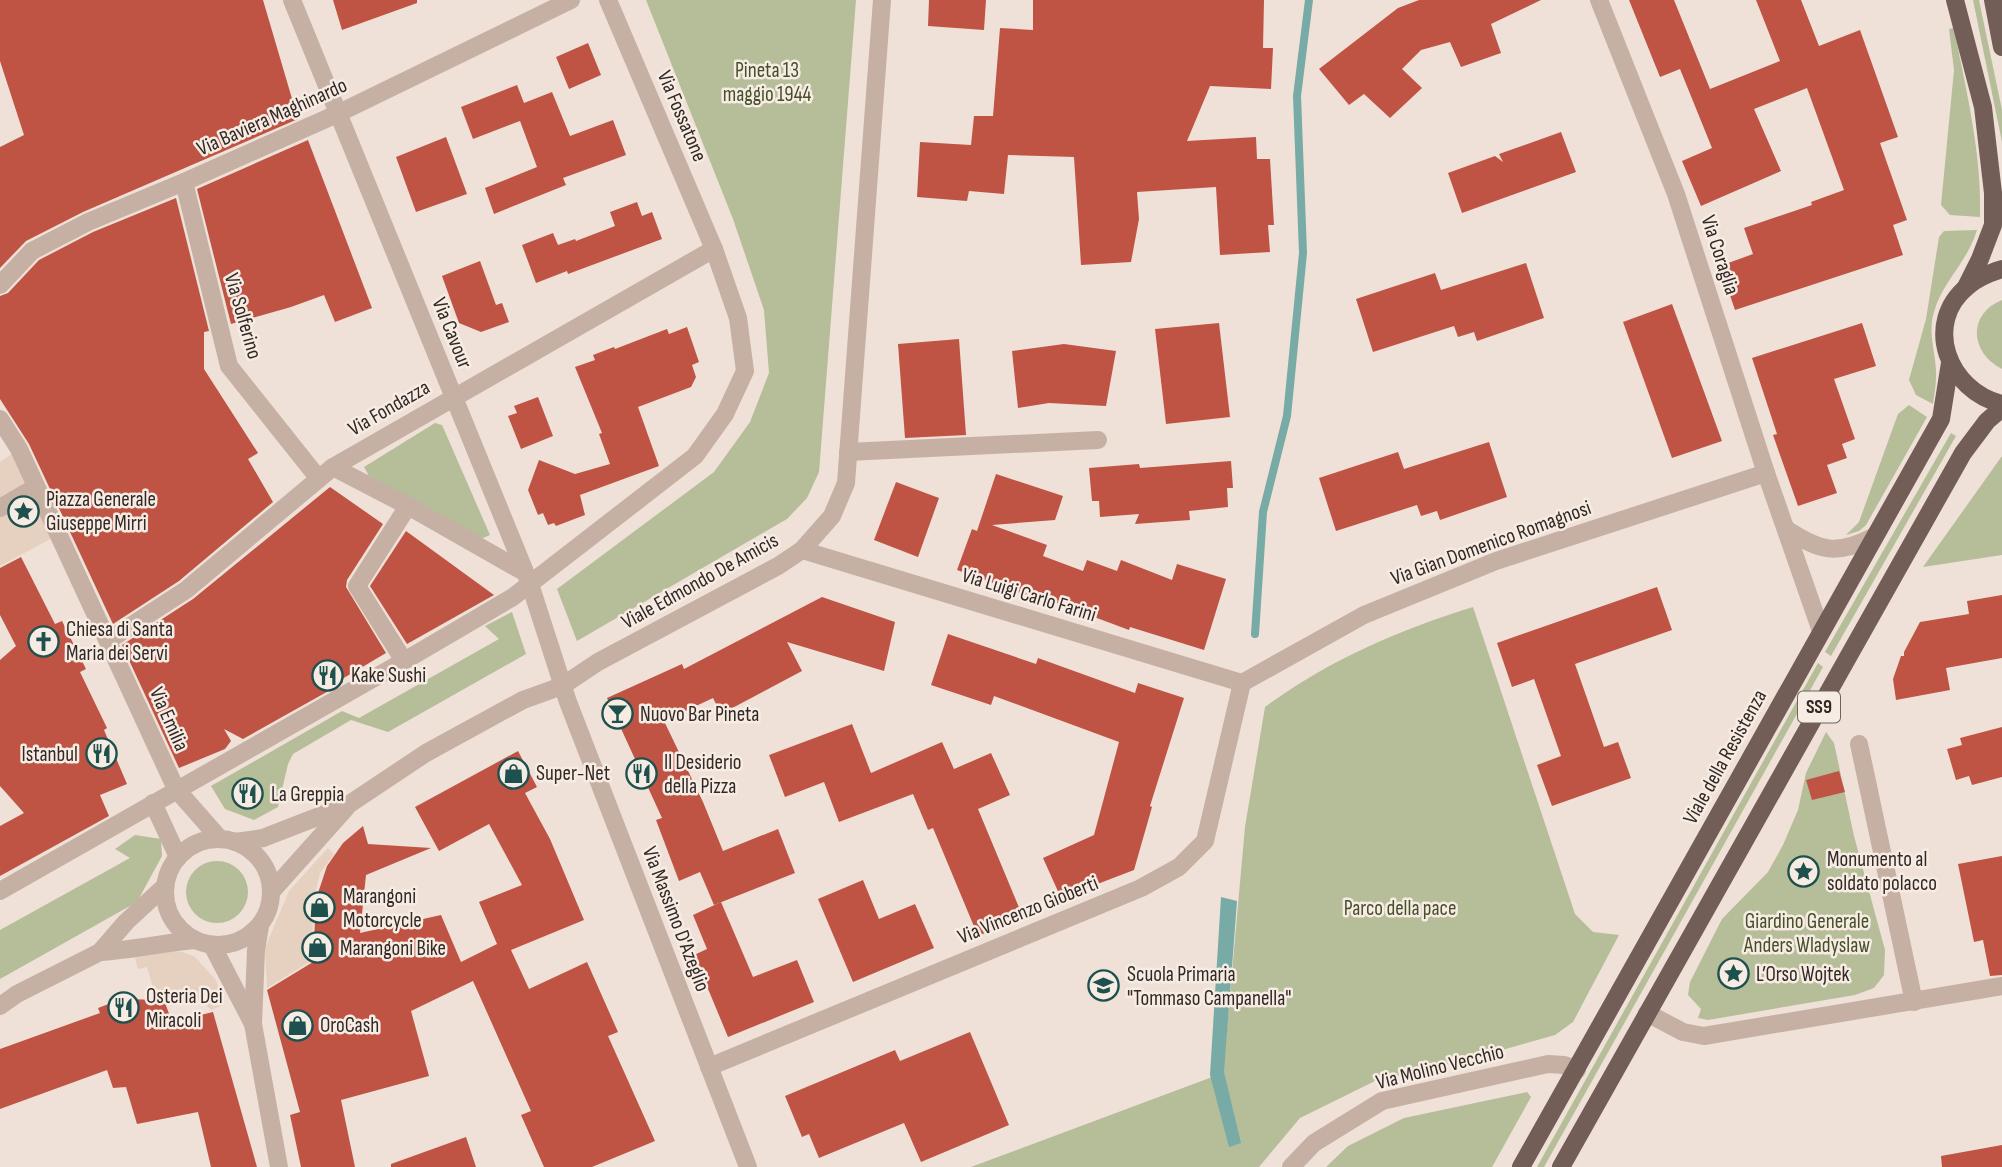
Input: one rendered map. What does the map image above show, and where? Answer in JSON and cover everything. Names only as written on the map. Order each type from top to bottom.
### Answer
[{"type":"main road","name":"Viale della Resistenza","points":[[1561,1167],[1963,453],[2002,406],[1972,392],[1959,379],[1950,363],[1945,343],[1946,323],[1953,303],[1966,287],[1993,225],[1993,193],[1983,107],[1955,0]]},
{"type":"main road","points":[[1993,0],[2002,47]]},
{"type":"main road","points":[[1966,287],[1983,275],[2002,269]]},
{"type":"main road","name":"Viale della Resistenza","points":[[1521,1167],[1941,419],[1950,363]]},
{"type":"street","name":"Via Cavour","points":[[292,0],[527,578],[562,686]]},
{"type":"street","name":"Via Baviera Maghinardo","points":[[0,285],[32,251],[88,222],[184,183],[337,114],[571,0]]},
{"type":"street","name":"Via Fossatone","points":[[608,0],[714,249]]},
{"type":"street","name":"Viale Edmondo De Amicis","points":[[227,840],[263,838],[348,805],[426,753],[523,700],[562,686],[598,662],[756,578],[802,550],[832,516],[846,483],[882,0]]},
{"type":"street","name":"Via Coraglia","points":[[1599,0],[1676,194],[1766,473],[1821,631]]},
{"type":"street","name":"Via Solferino","points":[[184,183],[229,366],[326,473],[408,506],[527,578]]},
{"type":"street","name":"Via Fondazza","points":[[109,640],[186,590],[326,473],[714,249]]},
{"type":"street","points":[[0,891],[404,661],[527,578],[695,456],[725,414],[745,372],[738,318],[714,249]]},
{"type":"street","name":"Via Emilia","points":[[0,419],[19,449],[176,789],[227,840]]},
{"type":"street","points":[[848,452],[1098,440]]},
{"type":"street","name":"Via Gian Domenico Romagnosi","points":[[1242,683],[1364,615],[1496,561],[1766,473]]},
{"type":"street","points":[[0,508],[36,487]]},
{"type":"street","points":[[404,661],[357,586],[408,506]]},
{"type":"street","points":[[1786,529],[1809,544],[1827,548],[1852,548],[1873,537]]},
{"type":"street","name":"Via Luigi Carlo Farini","points":[[802,550],[1242,683]]},
{"type":"street","name":"Via Vincenzo Gioberti","points":[[709,1067],[1141,888],[1179,867],[1205,842],[1242,683]]},
{"type":"street","name":"Via Massimo D'Azeglio","points":[[562,686],[748,1167]]},
{"type":"street","points":[[1859,744],[1914,1002]]},
{"type":"street","points":[[153,803],[178,857]]},
{"type":"street","name":"Viale Edmondo De Amicis","points":[[271,892],[348,805]]},
{"type":"street","points":[[253,1024],[204,943],[181,931],[171,917],[166,902],[165,886],[169,870],[178,857],[190,847],[205,841],[227,840],[248,848],[260,859],[268,874],[271,892],[268,910],[260,926],[256,950],[253,1024],[278,1167]]},
{"type":"street","points":[[0,1006],[17,994],[100,952],[126,922],[165,886]]},
{"type":"street","points":[[100,952],[141,949],[168,943],[229,944],[246,938],[260,926]]},
{"type":"street","points":[[1647,1013],[1683,1032],[1704,1036],[2002,986]]},
{"type":"street","name":"Via Molino Vecchio","points":[[1291,1167],[1314,1143],[1382,1101],[1548,1065],[1564,1065],[1577,1070]]},
{"type":"green space","name":"Pineta 13 maggio 1944","points":[[646,0],[856,0],[819,472],[807,498],[787,519],[577,641],[557,589],[714,472],[750,422],[769,373],[764,310],[733,219]]},
{"type":"green space","points":[[1973,0],[1979,0],[2002,110],[2002,142]]},
{"type":"green space","points":[[1954,28],[1976,146],[1980,217],[1950,215],[1941,205],[1954,70],[1949,29]]},
{"type":"green space","points":[[1977,230],[1934,312],[1931,329],[1936,369],[1933,404],[1916,395],[1909,380],[1926,319],[1939,237],[1944,231]]},
{"type":"green space","points":[[2002,300],[2002,369],[1984,353],[1977,334],[1983,314]]},
{"type":"green space","points":[[1909,405],[1927,417],[1866,525],[1859,531],[1846,535],[1859,522],[1898,414]]},
{"type":"green space","points":[[435,423],[442,425],[490,535],[481,539],[369,476],[364,467]]},
{"type":"green space","points":[[1951,433],[1956,436],[1831,656],[1825,652]]},
{"type":"green space","points":[[2002,456],[2002,555],[1923,567]]},
{"type":"green space","name":"Parco della pace","points":[[1473,607],[1575,914],[1593,932],[1619,935],[1573,1022],[1555,1035],[1459,1062],[1375,1081],[1300,1118],[1259,1167],[971,1167],[1223,1073],[1245,827],[1265,707],[1314,675],[1365,648]]},
{"type":"green space","points":[[512,612],[526,654],[388,732],[351,720],[293,754],[278,807],[254,820],[225,809],[211,786],[342,711],[359,718],[499,639],[485,626]]},
{"type":"green space","points":[[1818,663],[1823,667],[1544,1167],[1537,1167]]},
{"type":"green space","name":"Giardino Generale Anders Wladyslaw","points":[[1826,732],[1834,743],[1854,836],[1885,950],[1884,975],[1874,988],[1855,995],[1708,1020],[1698,1018],[1701,1009],[1688,995],[1690,982],[1722,919],[1768,872],[1783,845],[1798,810],[1806,773]]},
{"type":"green space","points":[[135,835],[161,839],[162,856],[137,902],[0,979],[0,930],[130,858],[115,849]]},
{"type":"green space","points":[[211,861],[223,861],[239,870],[246,880],[246,904],[239,914],[223,923],[211,923],[200,918],[191,909],[186,898],[186,886],[191,875],[200,866]]},
{"type":"green space","points":[[1527,1092],[1531,1097],[1492,1167],[1326,1167],[1348,1146],[1404,1118]]},
{"type":"shaded area","name":"Piazza Generale Giuseppe Mirri","points":[[19,449],[58,535],[0,566],[0,462]]},
{"type":"shaded area","points":[[328,848],[334,854],[320,873],[314,898],[311,961],[267,988],[265,948],[289,891]]},
{"type":"shaded area","points":[[168,951],[183,952],[195,957],[216,980],[224,1005],[211,1010],[197,1000],[169,1004],[154,991],[147,967],[138,969],[135,958]]},
{"type":"water","points":[[1221,897],[1237,901],[1224,1072],[1241,1143],[1229,1147],[1210,1075]]},
{"type":"building","points":[[0,0],[263,0],[298,119],[83,212],[26,241],[0,268],[0,147],[24,135],[0,61]]},
{"type":"building","points":[[333,0],[417,0],[417,3],[342,30]]},
{"type":"building","points":[[929,0],[986,0],[984,30],[928,26]]},
{"type":"building","points":[[1033,0],[1264,0],[1263,48],[1273,48],[1271,89],[1210,86],[1187,141],[1256,137],[1257,159],[1270,159],[1274,225],[1268,225],[1270,252],[1220,255],[1216,187],[1137,192],[1139,219],[1131,262],[1081,265],[1074,157],[1008,155],[1004,194],[969,191],[967,201],[917,197],[920,142],[971,145],[974,116],[993,116],[1000,28],[1033,30]]},
{"type":"building","points":[[1419,0],[1541,0],[1491,24],[1501,53],[1461,67],[1450,42],[1421,50],[1402,69],[1422,88],[1390,118],[1364,94],[1349,105],[1319,69],[1398,8]]},
{"type":"building","points":[[1629,0],[1674,0],[1710,89],[1780,61],[1756,0],[1801,0],[1819,46],[1860,30],[1898,137],[1880,143],[1907,220],[1893,225],[1903,255],[1735,310],[1720,266],[1753,254],[1744,228],[1812,205],[1811,202],[1844,190],[1807,88],[1754,109],[1781,171],[1701,206],[1682,161],[1712,148],[1680,69],[1660,77]]},
{"type":"building","points":[[588,43],[601,75],[569,89],[556,57]]},
{"type":"building","points":[[517,85],[524,103],[552,92],[570,136],[613,120],[626,155],[563,178],[566,185],[494,214],[485,188],[537,167],[520,121],[473,139],[461,107]]},
{"type":"building","points":[[1561,132],[1576,172],[1462,213],[1448,173],[1495,156],[1503,162],[1499,154]]},
{"type":"building","points":[[446,137],[467,194],[416,212],[396,157]]},
{"type":"building","points":[[308,140],[372,308],[335,322],[324,295],[231,324],[197,189]]},
{"type":"building","points":[[176,198],[209,331],[204,332],[204,369],[258,453],[248,459],[273,502],[179,581],[113,624],[29,444],[0,399],[0,296],[8,293],[39,260],[93,232]]},
{"type":"building","points":[[637,202],[642,216],[652,212],[662,239],[536,283],[522,245],[553,233],[558,245],[575,239],[576,241],[615,226],[610,212]]},
{"type":"building","points":[[480,261],[496,305],[502,303],[509,322],[481,332],[459,323],[442,276]]},
{"type":"building","points":[[1526,263],[1544,318],[1477,341],[1474,332],[1458,337],[1454,326],[1373,352],[1356,299],[1435,273],[1441,290]]},
{"type":"building","points":[[1672,304],[1722,441],[1672,458],[1623,322]]},
{"type":"building","points":[[1219,323],[1230,417],[1166,424],[1155,329]]},
{"type":"building","points":[[1862,323],[1876,366],[1834,379],[1855,439],[1842,444],[1847,458],[1827,465],[1837,493],[1798,506],[1773,435],[1777,434],[1752,358]]},
{"type":"building","points":[[687,327],[699,362],[692,365],[696,377],[691,387],[638,407],[659,466],[580,495],[585,515],[556,526],[554,523],[548,525],[543,513],[538,515],[528,490],[539,460],[575,474],[610,464],[599,434],[602,433],[575,367],[595,360],[593,355],[614,347],[615,349],[667,329],[669,334]]},
{"type":"building","points":[[959,339],[966,435],[905,438],[898,344]]},
{"type":"building","points":[[1064,344],[1116,351],[1106,406],[1049,403],[1018,408],[1012,351]]},
{"type":"building","points":[[538,397],[553,436],[521,449],[508,416],[517,413],[514,406]]},
{"type":"building","points":[[1489,442],[1507,497],[1440,520],[1437,511],[1421,516],[1417,505],[1336,531],[1319,478],[1398,452],[1404,469]]},
{"type":"building","points":[[1231,461],[1233,488],[1227,488],[1228,507],[1189,511],[1190,520],[1135,524],[1139,514],[1100,517],[1099,501],[1092,501],[1089,468],[1139,464],[1140,468]]},
{"type":"building","points":[[996,474],[1063,496],[1055,520],[992,525],[1047,545],[1043,556],[1083,571],[1087,560],[1117,571],[1121,560],[1172,580],[1177,564],[1226,579],[1204,650],[1130,627],[1129,630],[1038,596],[1037,599],[957,570],[972,529],[977,531]]},
{"type":"building","points":[[896,482],[939,498],[918,557],[874,540]]},
{"type":"building","points":[[330,487],[383,524],[347,580],[346,587],[386,653],[342,679],[341,684],[243,739],[224,729],[231,741],[225,749],[179,768],[122,645],[193,599]]},
{"type":"building","points":[[406,531],[494,595],[407,644],[370,586]]},
{"type":"building","points":[[21,557],[55,624],[62,621],[86,669],[80,672],[107,728],[104,730],[127,784],[100,795],[109,816],[0,876],[0,826],[24,813],[0,786],[0,660],[16,646],[0,615],[0,568]]},
{"type":"building","points":[[1657,587],[1672,630],[1575,664],[1604,747],[1618,742],[1631,778],[1552,806],[1537,765],[1561,756],[1534,679],[1512,687],[1497,643]]},
{"type":"building","points":[[2002,595],[2002,658],[1946,668],[1950,690],[1896,700],[1893,679],[1901,656],[1904,656],[1920,622],[1969,614],[1967,601]]},
{"type":"building","points":[[822,597],[895,622],[884,671],[787,642],[802,671],[721,714],[713,698],[664,721],[723,851],[778,829],[795,873],[714,905],[700,872],[679,881],[656,820],[662,818],[607,698],[682,664],[684,669]]},
{"type":"building","points":[[948,634],[1036,664],[1038,658],[1135,693],[1138,683],[1184,698],[1150,806],[1152,807],[1134,870],[1061,898],[1043,858],[1094,835],[1119,742],[994,696],[991,705],[931,685]]},
{"type":"building","points":[[852,724],[871,773],[942,742],[954,769],[991,753],[1010,795],[978,809],[1023,917],[978,936],[933,828],[928,830],[913,794],[839,822],[824,782],[785,797],[769,755]]},
{"type":"building","points":[[2002,727],[2002,777],[1972,785],[1969,776],[1956,780],[1947,749],[1962,745],[1960,738]]},
{"type":"building","points":[[518,751],[537,787],[525,793],[550,839],[584,920],[511,950],[529,989],[587,962],[618,1032],[608,1036],[655,1141],[592,1167],[544,1167],[521,1115],[531,1111],[473,981],[411,1011],[429,1076],[341,1100],[355,1167],[301,1167],[290,1115],[300,1112],[267,990],[313,962],[316,899],[327,866],[343,843],[363,826],[368,844],[431,848],[366,875],[360,933],[441,915],[461,962],[497,944],[479,902],[522,885],[489,824],[439,851],[415,807]]},
{"type":"building","points":[[1839,771],[1845,792],[1812,800],[1806,780]]},
{"type":"building","points":[[2002,856],[2002,975],[1990,976],[1983,940],[1974,942],[1958,864]]},
{"type":"building","points":[[863,880],[879,919],[915,904],[934,948],[853,982],[818,899]]},
{"type":"building","points":[[721,902],[753,977],[797,960],[814,1002],[728,1037],[694,955],[707,949],[693,915]]},
{"type":"building","points":[[122,999],[164,1000],[172,1022],[213,1012],[257,1167],[211,1167],[198,1112],[137,1124],[126,1087],[113,1088],[107,1070],[0,1109],[0,1049],[100,1013],[98,1008]]},
{"type":"building","points":[[970,1032],[1009,1125],[921,1162],[904,1123],[819,1158],[809,1134],[802,1137],[785,1096],[895,1050],[900,1061]]},
{"type":"building","points":[[466,1137],[476,1167],[391,1167],[391,1164]]},
{"type":"building","points":[[2002,1145],[2002,1167],[1942,1167],[1941,1156]]},
{"type":"waterway","points":[[1255,634],[1263,512],[1287,416],[1303,253],[1297,96],[1309,0]]},
{"type":"place","name":"Piazza Generale Giuseppe Mirri","points":[[23,511]]},
{"type":"place","name":"Chiesa di Santa Maria dei Servi","points":[[43,641]]},
{"type":"place","name":"Kake Sushi","points":[[328,675]]},
{"type":"place","name":"Nuovo Bar Pineta","points":[[617,714]]},
{"type":"place","name":"Istanbul","points":[[101,754]]},
{"type":"place","name":"Super-Net","points":[[513,773]]},
{"type":"place","name":"Il Desiderio della Pizza","points":[[641,774]]},
{"type":"place","name":"La Greppia","points":[[248,794]]},
{"type":"place","name":"Monumento al soldato polacco","points":[[1804,871]]},
{"type":"place","name":"Marangoni Motorcycle","points":[[320,908]]},
{"type":"place","name":"Marangoni Bike","points":[[317,948]]},
{"type":"place","name":"L’Orso Wojtek","points":[[1733,974]]},
{"type":"place","name":"Scuola Primaria \"Tommaso Campanella\"","points":[[1104,986]]},
{"type":"place","name":"Osteria Dei Miracoli","points":[[123,1008]]},
{"type":"place","name":"OroCash","points":[[297,1025]]}]
